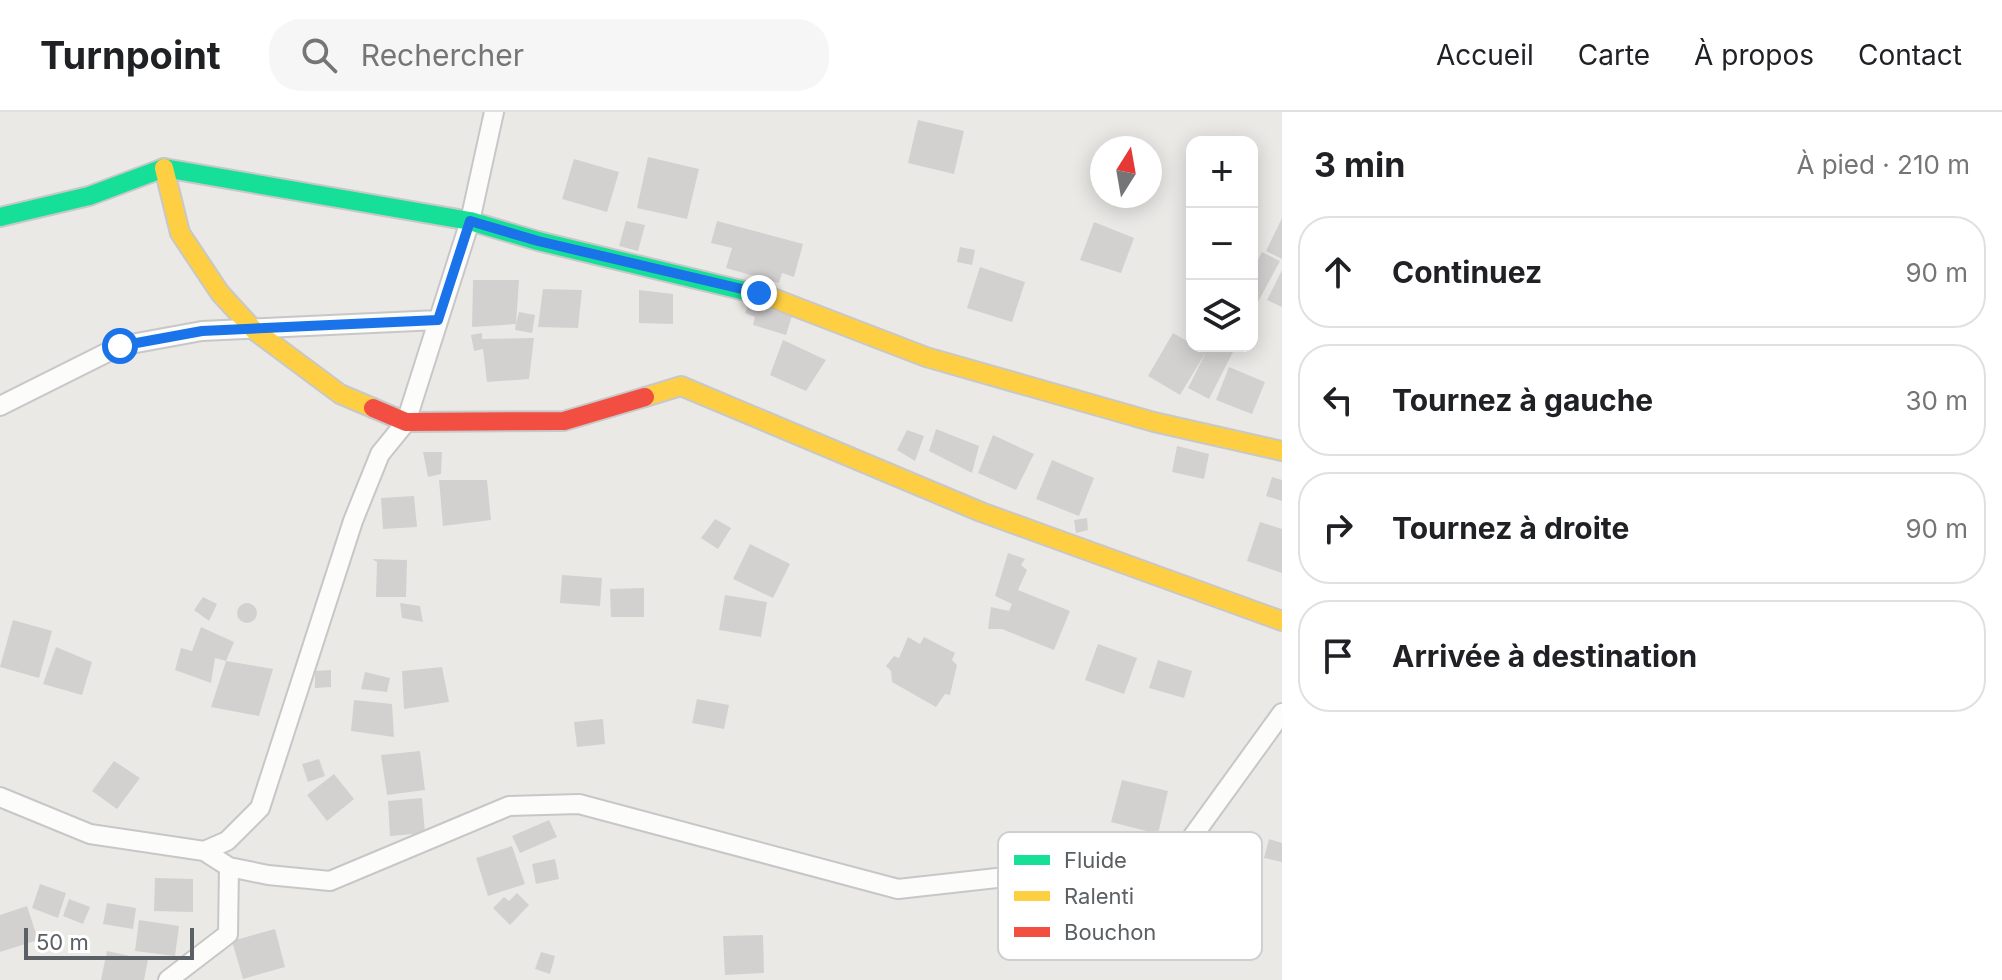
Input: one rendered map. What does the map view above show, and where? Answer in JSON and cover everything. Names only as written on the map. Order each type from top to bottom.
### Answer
[{"type":"street","points":[[204,851],[227,841],[260,808],[353,521],[380,454],[406,422],[470,221],[494,112]]},
{"type":"street","points":[[164,168],[180,233],[220,293],[254,330],[340,394],[406,422],[564,421],[681,386],[981,512],[1282,621]]},
{"type":"street","points":[[0,217],[89,196],[164,168],[470,221],[538,241],[759,293],[926,357],[1154,422],[1282,451]]},
{"type":"street","points":[[0,406],[120,346],[202,331],[438,320]]},
{"type":"street","points":[[1196,832],[1282,713]]},
{"type":"street","points":[[0,797],[90,834],[204,851],[229,867],[268,875],[330,881],[509,806],[579,804],[898,889],[998,878]]},
{"type":"street","points":[[168,980],[228,934],[229,867]]},
{"type":"building","points":[[918,120],[964,131],[954,174],[908,163]]},
{"type":"building","points":[[648,157],[699,169],[687,219],[637,208]]},
{"type":"building","points":[[574,159],[619,172],[607,212],[562,199]]},
{"type":"building","points":[[1282,218],[1282,259],[1266,251]]},
{"type":"building","points":[[626,221],[645,225],[638,251],[619,246]]},
{"type":"building","points":[[717,221],[803,244],[794,277],[782,273],[779,283],[726,268],[732,248],[711,243]]},
{"type":"building","points":[[1094,222],[1134,238],[1121,273],[1080,260]]},
{"type":"building","points":[[960,247],[975,250],[972,265],[957,262]]},
{"type":"building","points":[[1262,252],[1280,261],[1258,302],[1258,280],[1258,260]]},
{"type":"building","points":[[980,267],[1025,282],[1012,322],[967,308]]},
{"type":"building","points":[[1282,270],[1282,307],[1267,300]]},
{"type":"building","points":[[473,280],[519,280],[516,324],[472,327]]},
{"type":"building","points":[[543,289],[582,290],[578,328],[538,327]]},
{"type":"building","points":[[639,290],[673,294],[673,324],[639,323]]},
{"type":"building","points":[[749,303],[792,316],[786,335],[753,325],[755,317],[745,313]]},
{"type":"building","points":[[519,312],[535,315],[532,333],[515,330]]},
{"type":"building","points":[[482,333],[482,339],[534,338],[529,379],[487,382],[483,349],[474,351],[471,335]]},
{"type":"building","points":[[1173,333],[1186,340],[1186,352],[1206,352],[1180,395],[1148,376]]},
{"type":"building","points":[[783,340],[826,360],[806,391],[770,375]]},
{"type":"building","points":[[1206,352],[1233,352],[1209,399],[1188,388]]},
{"type":"building","points":[[1229,367],[1265,382],[1252,414],[1216,400]]},
{"type":"building","points":[[936,429],[979,446],[972,473],[929,451]]},
{"type":"building","points":[[907,430],[924,436],[915,461],[897,450]]},
{"type":"building","points":[[993,435],[1034,454],[1016,490],[978,473]]},
{"type":"building","points":[[1177,446],[1209,454],[1204,479],[1172,472]]},
{"type":"building","points":[[423,452],[442,452],[441,474],[428,477]]},
{"type":"building","points":[[1052,460],[1094,478],[1079,516],[1036,499]]},
{"type":"building","points":[[1272,477],[1282,480],[1282,501],[1266,496]]},
{"type":"building","points":[[439,480],[487,480],[491,520],[443,526]]},
{"type":"building","points":[[414,496],[417,527],[383,529],[381,498]]},
{"type":"building","points":[[1087,518],[1088,530],[1076,533],[1074,520]]},
{"type":"building","points":[[715,519],[731,528],[718,549],[701,538]]},
{"type":"building","points":[[1260,522],[1282,529],[1282,573],[1247,561]]},
{"type":"building","points":[[750,544],[790,564],[773,598],[733,579]]},
{"type":"building","points":[[1008,553],[1025,559],[1021,565],[1027,570],[1018,590],[1070,611],[1054,650],[1002,629],[988,629],[991,607],[1009,611],[1012,604],[995,596]]},
{"type":"building","points":[[372,559],[407,560],[406,597],[376,597],[377,562]]},
{"type":"building","points":[[562,575],[602,578],[600,606],[560,603]]},
{"type":"building","points":[[644,588],[644,617],[611,617],[610,589]]},
{"type":"building","points":[[725,595],[767,602],[761,637],[719,630]]},
{"type":"building","points":[[203,597],[217,604],[209,621],[194,610]]},
{"type":"building","points":[[247,603],[254,606],[257,613],[254,620],[247,623],[240,620],[237,613],[240,606]]},
{"type":"building","points":[[400,603],[420,606],[423,622],[402,618]]},
{"type":"building","points":[[13,620],[52,631],[39,678],[0,667]]},
{"type":"building","points":[[201,627],[234,642],[226,661],[215,658],[211,683],[175,670],[181,648],[192,651]]},
{"type":"building","points":[[908,637],[920,644],[924,637],[955,653],[952,660],[957,665],[950,695],[945,694],[936,707],[892,682],[891,671],[886,666],[894,656],[899,658]]},
{"type":"building","points":[[1098,644],[1137,658],[1124,694],[1085,680]]},
{"type":"building","points":[[56,647],[92,662],[82,695],[43,684]]},
{"type":"building","points":[[1158,660],[1192,671],[1184,698],[1149,688]]},
{"type":"building","points":[[226,661],[273,669],[259,716],[211,707]]},
{"type":"building","points":[[442,667],[449,702],[404,709],[402,671]]},
{"type":"building","points":[[331,670],[331,687],[315,688],[315,671]]},
{"type":"building","points":[[365,672],[390,678],[387,692],[361,689]]},
{"type":"building","points":[[697,699],[729,705],[724,729],[692,723]]},
{"type":"building","points":[[354,700],[392,704],[394,737],[351,731]]},
{"type":"building","points":[[603,719],[605,744],[577,747],[574,722]]},
{"type":"building","points":[[420,751],[425,790],[387,795],[381,755]]},
{"type":"building","points":[[319,759],[325,776],[308,782],[302,764]]},
{"type":"building","points":[[114,761],[140,778],[117,809],[92,791]]},
{"type":"building","points":[[334,774],[354,799],[327,821],[307,795]]},
{"type":"building","points":[[1122,780],[1168,791],[1158,832],[1111,822]]},
{"type":"building","points":[[422,798],[425,833],[390,836],[388,801]]},
{"type":"building","points":[[549,820],[557,837],[520,853],[512,836]]},
{"type":"building","points":[[1269,839],[1282,843],[1282,862],[1264,858]]},
{"type":"building","points":[[512,846],[525,884],[488,896],[476,858]]},
{"type":"building","points":[[555,859],[559,879],[536,884],[532,864]]},
{"type":"building","points":[[155,878],[193,879],[193,912],[154,911]]},
{"type":"building","points":[[40,884],[66,893],[58,918],[32,908]]},
{"type":"building","points":[[517,893],[529,905],[510,925],[493,908],[504,897],[509,901]]},
{"type":"building","points":[[69,899],[90,907],[83,924],[63,916]]},
{"type":"building","points":[[107,903],[136,908],[133,929],[103,924]]},
{"type":"building","points":[[27,906],[38,940],[0,952],[0,915]]},
{"type":"building","points":[[139,920],[179,926],[175,956],[135,951]]},
{"type":"building","points":[[275,929],[285,967],[243,979],[232,941]]},
{"type":"building","points":[[763,935],[764,973],[725,975],[723,936]]},
{"type":"building","points":[[107,951],[148,960],[144,980],[101,980]]},
{"type":"building","points":[[541,952],[555,956],[550,974],[535,969]]},
{"type":"traffic: fast","points":[[0,217],[89,196],[164,168],[470,221],[538,241],[770,297]]},
{"type":"traffic: slow","points":[[164,168],[180,233],[220,293],[254,330],[340,394],[373,408]]},
{"type":"traffic: slow","points":[[770,297],[926,357],[1154,422],[1282,451]]},
{"type":"traffic: slow","points":[[645,397],[681,386],[981,512],[1282,621]]},
{"type":"traffic: jam","points":[[373,408],[406,422],[564,421],[645,397]]},
{"type":"route","points":[[120,346],[202,331],[438,320],[470,221],[538,241],[759,293]]}]
